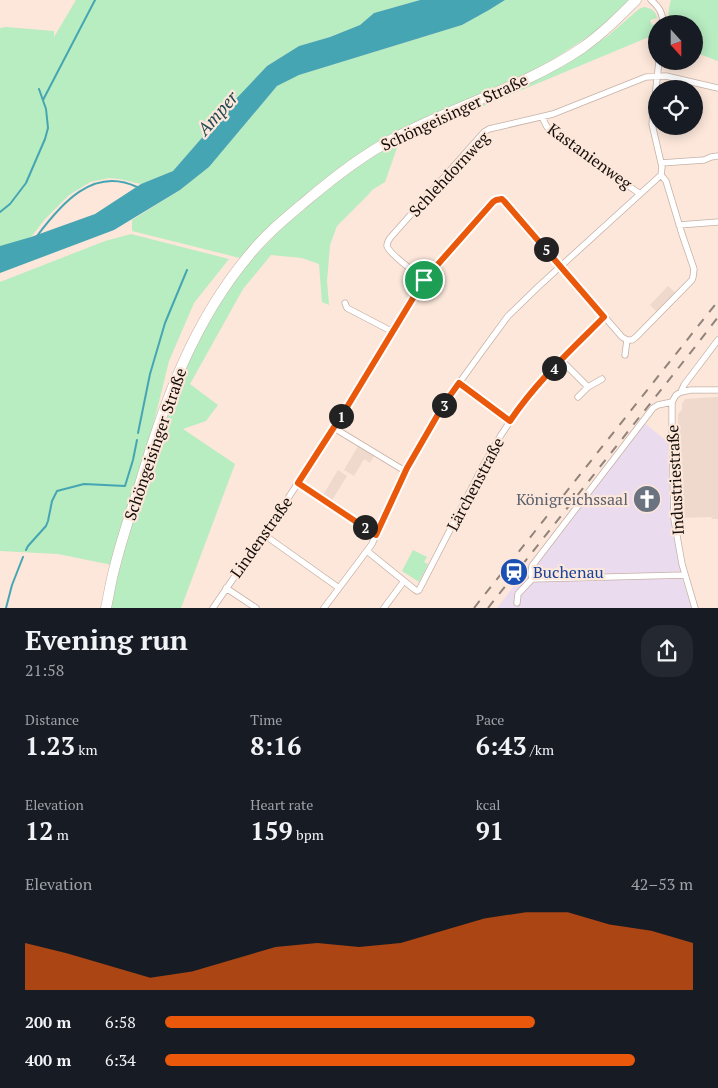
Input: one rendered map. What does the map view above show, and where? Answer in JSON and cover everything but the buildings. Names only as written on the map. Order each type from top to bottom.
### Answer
[{"type":"main road","name":"Schöngeisinger Straße","points":[[106,608],[115,567],[153,440],[181,367],[209,311],[227,283],[251,252],[274,229],[345,168],[393,138],[563,60],[598,36],[636,0]]},
{"type":"street","points":[[651,0],[662,15]]},
{"type":"street","points":[[324,608],[367,551],[405,471],[432,425],[459,383],[508,316],[560,266],[661,175],[661,163],[652,124],[658,70]]},
{"type":"street","points":[[657,76],[666,76],[718,88]]},
{"type":"street","name":"Schlehdornweg","points":[[424,280],[390,251],[387,245],[390,238],[484,132],[542,117],[646,77],[657,76]]},
{"type":"street","name":"Kastanienweg","points":[[542,117],[546,127],[640,194]]},
{"type":"street","points":[[661,163],[704,160],[711,156],[718,156]]},
{"type":"street","points":[[560,266],[622,337],[632,340],[636,337],[694,277],[694,266],[666,182],[661,175]]},
{"type":"street","name":"Lindenstraße","points":[[213,608],[334,428],[424,280],[493,202],[499,199],[504,201],[560,266]]},
{"type":"street","points":[[679,225],[718,222]]},
{"type":"street","points":[[345,303],[347,308],[393,332]]},
{"type":"street","name":"Lärchenstraße","points":[[404,581],[417,590],[421,588],[483,466],[510,421],[561,360],[604,317]]},
{"type":"street","points":[[625,355],[627,340]]},
{"type":"street","name":"Industriestraße","points":[[695,608],[685,575],[674,519],[672,402],[718,340]]},
{"type":"street","points":[[561,360],[588,387]]},
{"type":"street","points":[[578,397],[588,387],[602,379]]},
{"type":"street","points":[[459,383],[510,421]]},
{"type":"street","points":[[681,392],[718,390]]},
{"type":"street","points":[[532,579],[532,566],[653,408],[672,402]]},
{"type":"street","points":[[334,428],[405,471]]},
{"type":"street","points":[[298,483],[376,535]]},
{"type":"street","points":[[263,534],[339,588]]},
{"type":"street","points":[[367,551],[404,581],[384,608]]},
{"type":"street","points":[[516,603],[518,594],[532,579],[685,575]]},
{"type":"street","points":[[226,588],[256,608]]},
{"type":"shaded area","points":[[668,286],[676,293],[657,312],[650,305]]},
{"type":"shaded area","points":[[718,397],[718,519],[712,519],[711,517],[680,518],[678,499],[678,414],[682,410],[682,404],[685,399]]},
{"type":"shaded area","points":[[642,421],[668,442],[670,517],[682,578],[692,608],[497,608]]},
{"type":"shaded area","points":[[358,446],[375,455],[370,463],[364,459],[354,476],[344,470]]},
{"type":"shaded area","points":[[338,470],[347,476],[332,500],[323,495]]},
{"type":"green space","points":[[76,0],[420,0],[374,13],[360,25],[330,37],[299,46],[267,66],[173,171],[141,184],[109,178],[90,182],[69,195],[45,219],[31,237],[0,247],[0,28],[54,31],[54,37]]},
{"type":"green space","points":[[505,0],[631,0],[603,27],[538,68],[388,136],[240,258],[132,231],[132,220],[180,190],[209,167],[277,86],[299,75],[462,25]]},
{"type":"green space","points":[[671,0],[718,0],[718,61],[703,55],[703,15],[669,15]]},
{"type":"green space","points":[[644,7],[656,13],[656,15],[648,15],[648,37],[481,107],[398,145],[385,182],[372,190],[337,226],[330,245],[327,281],[329,305],[322,302],[319,264],[302,258],[271,255],[243,289],[190,384],[218,405],[206,421],[183,429],[235,464],[181,608],[110,608],[117,568],[155,446],[185,368],[213,312],[246,265],[298,212],[347,172],[393,143],[446,117],[534,81],[565,65],[609,35],[639,9]]},
{"type":"green space","points":[[131,234],[229,259],[194,303],[169,361],[149,442],[112,565],[58,554],[0,551],[0,282],[105,241]]},
{"type":"green space","points":[[413,550],[427,557],[424,562],[428,564],[419,582],[402,571]]},
{"type":"water","points":[[420,0],[505,0],[462,25],[299,75],[277,86],[209,167],[180,190],[114,230],[0,273],[0,246],[95,214],[141,184],[173,171],[267,66],[299,46],[330,37],[360,25],[374,13]]},
{"type":"waterway","points":[[43,100],[95,0]]},
{"type":"waterway","points":[[0,212],[10,204],[26,183],[45,139],[48,128],[46,109],[39,89]]},
{"type":"waterway","points":[[37,236],[68,201],[92,185],[106,181],[121,182],[137,187]]},
{"type":"waterway","points":[[138,433],[150,374],[165,323],[187,270]]},
{"type":"waterway","points":[[26,550],[46,526],[52,501],[57,491],[84,484],[125,486],[137,440]]},
{"type":"waterway","points":[[6,608],[12,585],[23,557]]},
{"type":"railway","points":[[474,608],[718,301]]},
{"type":"railway","points":[[488,608],[718,317]]},
{"type":"place","name":"Königreichssaal","points":[[647,499]]},
{"type":"place","name":"Buchenau","points":[[514,572]]},
{"type":"route","points":[[502,199],[604,317],[548,374],[510,421],[459,383],[444,404],[407,468],[376,535],[298,483],[347,407],[424,280],[493,202],[502,199]]},
{"type":"water label","name":"Amper","points":[[217,113]]}]
